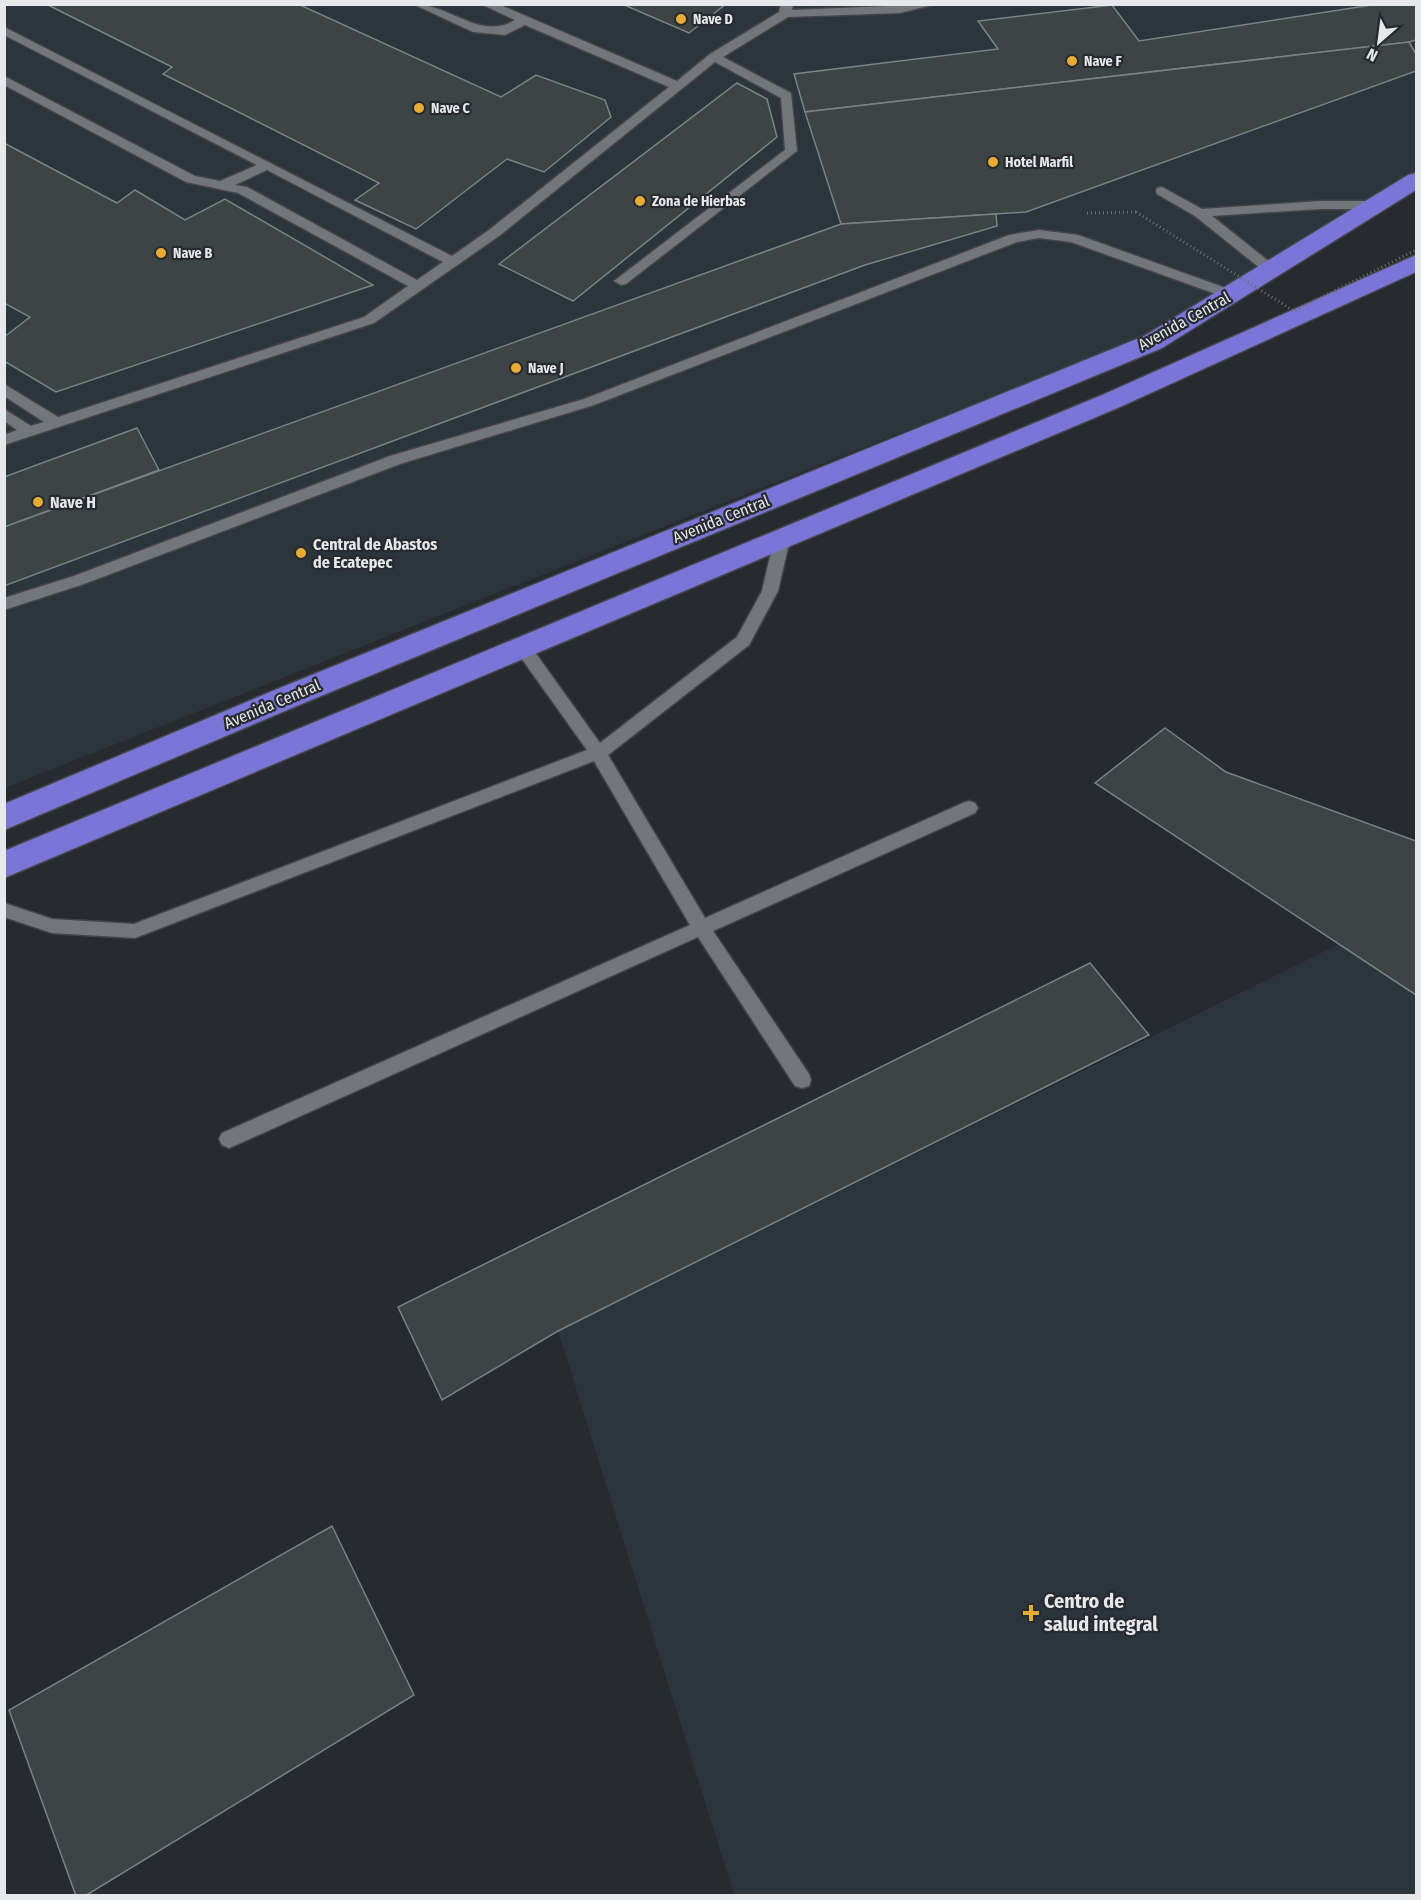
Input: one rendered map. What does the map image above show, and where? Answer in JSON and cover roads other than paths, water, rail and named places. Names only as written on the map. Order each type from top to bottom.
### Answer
[{"type":"highway","name":"Avenida Central","points":[[4,818],[292,695],[1153,342],[1416,180]]},
{"type":"highway","points":[[4,866],[1111,401],[1416,263]]},
{"type":"lane","points":[[419,4],[473,28],[505,31],[524,20]]},
{"type":"lane","points":[[487,4],[678,86]]},
{"type":"lane","points":[[4,440],[369,320],[494,233],[714,57],[786,9],[900,9],[930,4]]},
{"type":"lane","points":[[4,30],[454,262]]},
{"type":"lane","points":[[621,281],[791,151],[786,96],[714,57]]},
{"type":"lane","points":[[4,80],[191,179],[242,190],[418,286]]},
{"type":"lane","points":[[221,186],[266,166]]},
{"type":"lane","points":[[1162,191],[1200,213],[1271,270]]},
{"type":"lane","points":[[1200,213],[1320,205],[1374,205]]},
{"type":"lane","points":[[4,604],[79,580],[395,460],[589,402],[1014,238],[1039,234],[1073,238],[1232,295]]},
{"type":"lane","points":[[4,389],[56,423]]},
{"type":"lane","points":[[4,414],[30,432]]},
{"type":"lane","points":[[4,910],[51,926],[135,931],[598,753],[743,641],[770,591],[782,539]]},
{"type":"lane","points":[[523,648],[598,753],[702,927],[802,1080]]},
{"type":"lane","points":[[229,1139],[969,808]]},
{"type":"place","name":"Nave D","points":[[681,19]]},
{"type":"place","name":"Nave F","points":[[1072,61]]},
{"type":"place","name":"Nave C","points":[[419,108]]},
{"type":"place","name":"Hotel Marfil","points":[[993,162]]},
{"type":"place","name":"Zona de Hierbas","points":[[640,201]]},
{"type":"place","name":"Nave B","points":[[161,253]]},
{"type":"place","name":"Nave J","points":[[516,368]]},
{"type":"place","name":"Nave H","points":[[38,502]]},
{"type":"place","name":"Central de Abastos de Ecatepec","points":[[301,553]]},
{"type":"place","name":"Centro de salud integral","points":[[1031,1613]]}]
